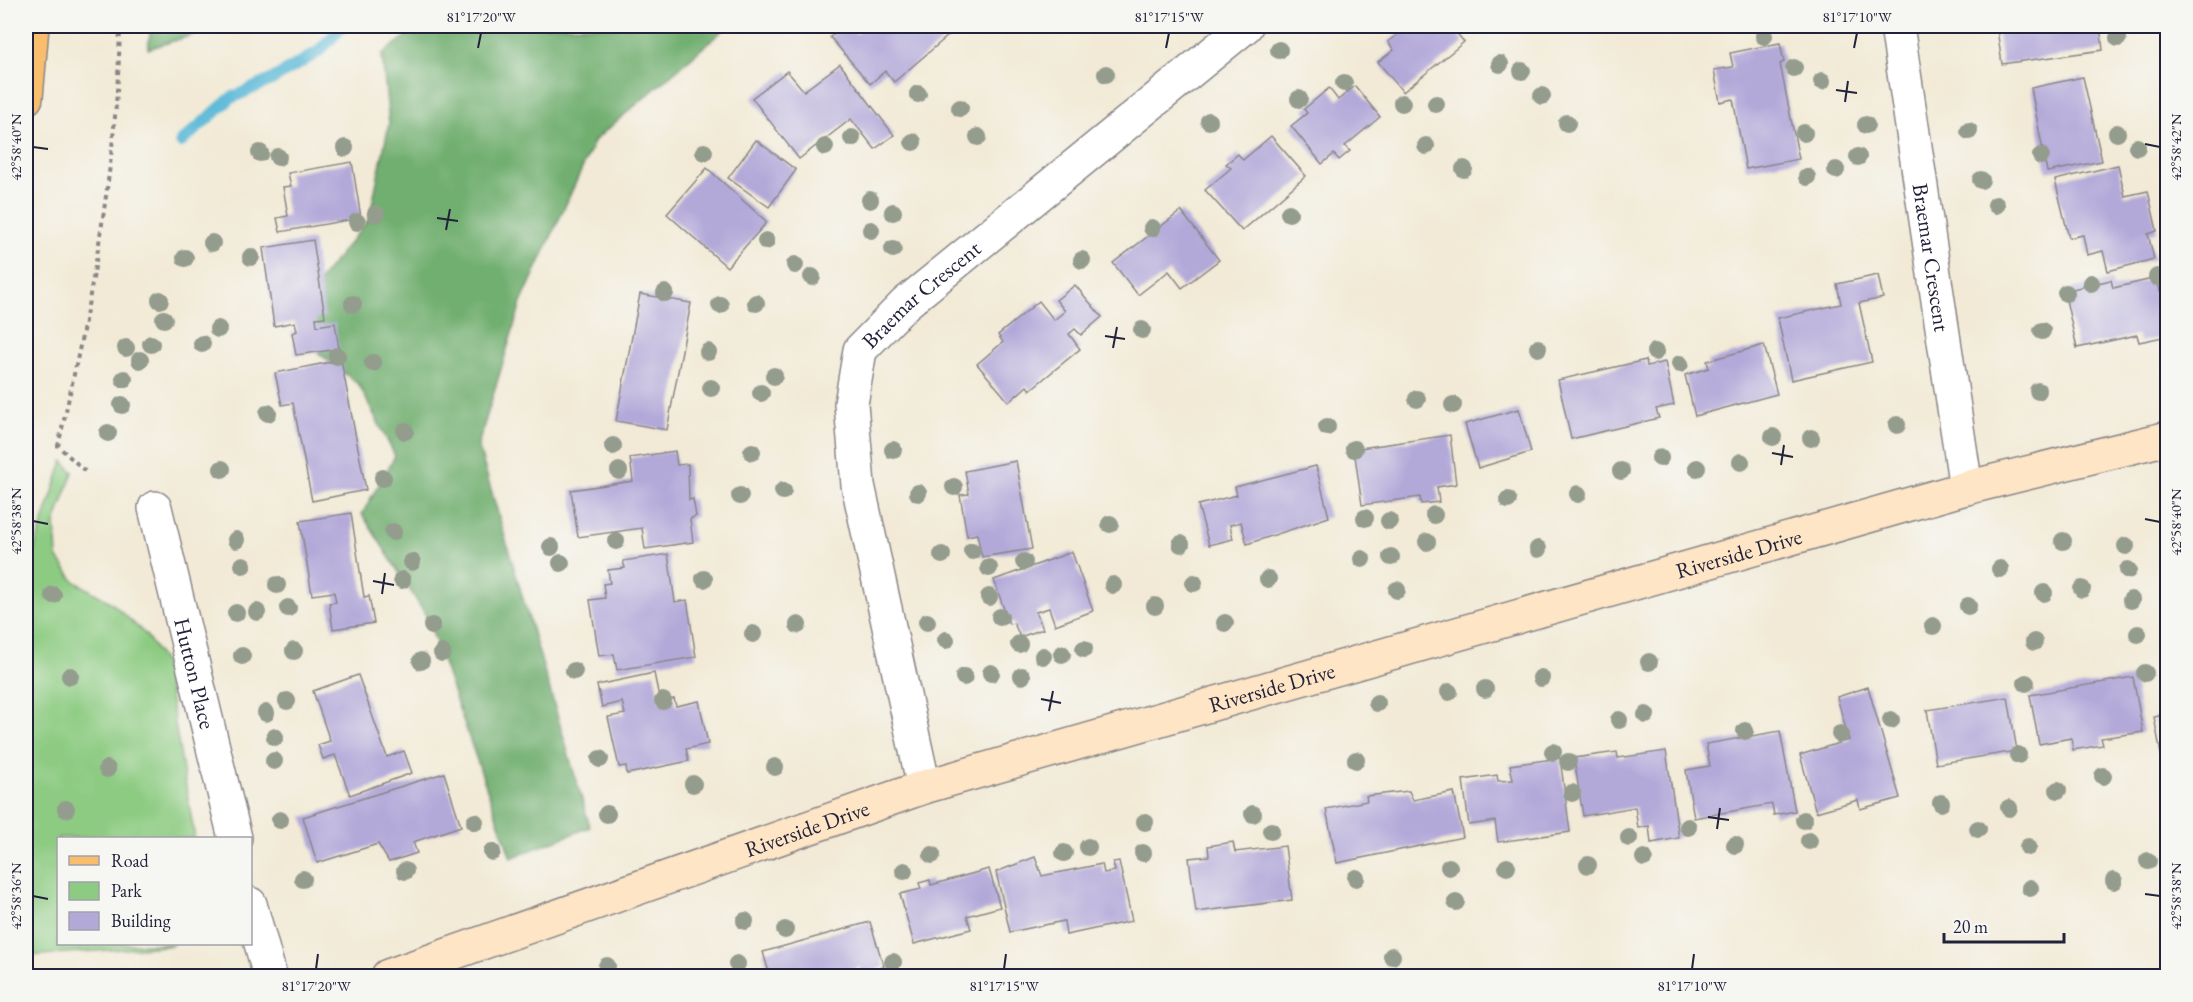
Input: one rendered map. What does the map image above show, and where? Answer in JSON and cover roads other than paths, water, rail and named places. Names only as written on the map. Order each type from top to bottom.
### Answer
[{"type":"main road","points":[[26,98],[32,26]]},
{"type":"main road","name":"Riverside Drive","points":[[388,976],[924,787],[1966,488],[2168,438]]},
{"type":"street","name":"Braemar Crescent","points":[[924,787],[858,485],[851,404],[860,350],[905,304],[1246,26]]},
{"type":"street","name":"Braemar Crescent","points":[[1898,26],[1966,488]]},
{"type":"street","name":"Hutton Place","points":[[156,508],[235,837]]},
{"type":"street","points":[[252,911],[270,976]]},
{"type":"waterway","points":[[181,142],[231,98],[271,80],[318,52],[343,26]]}]
